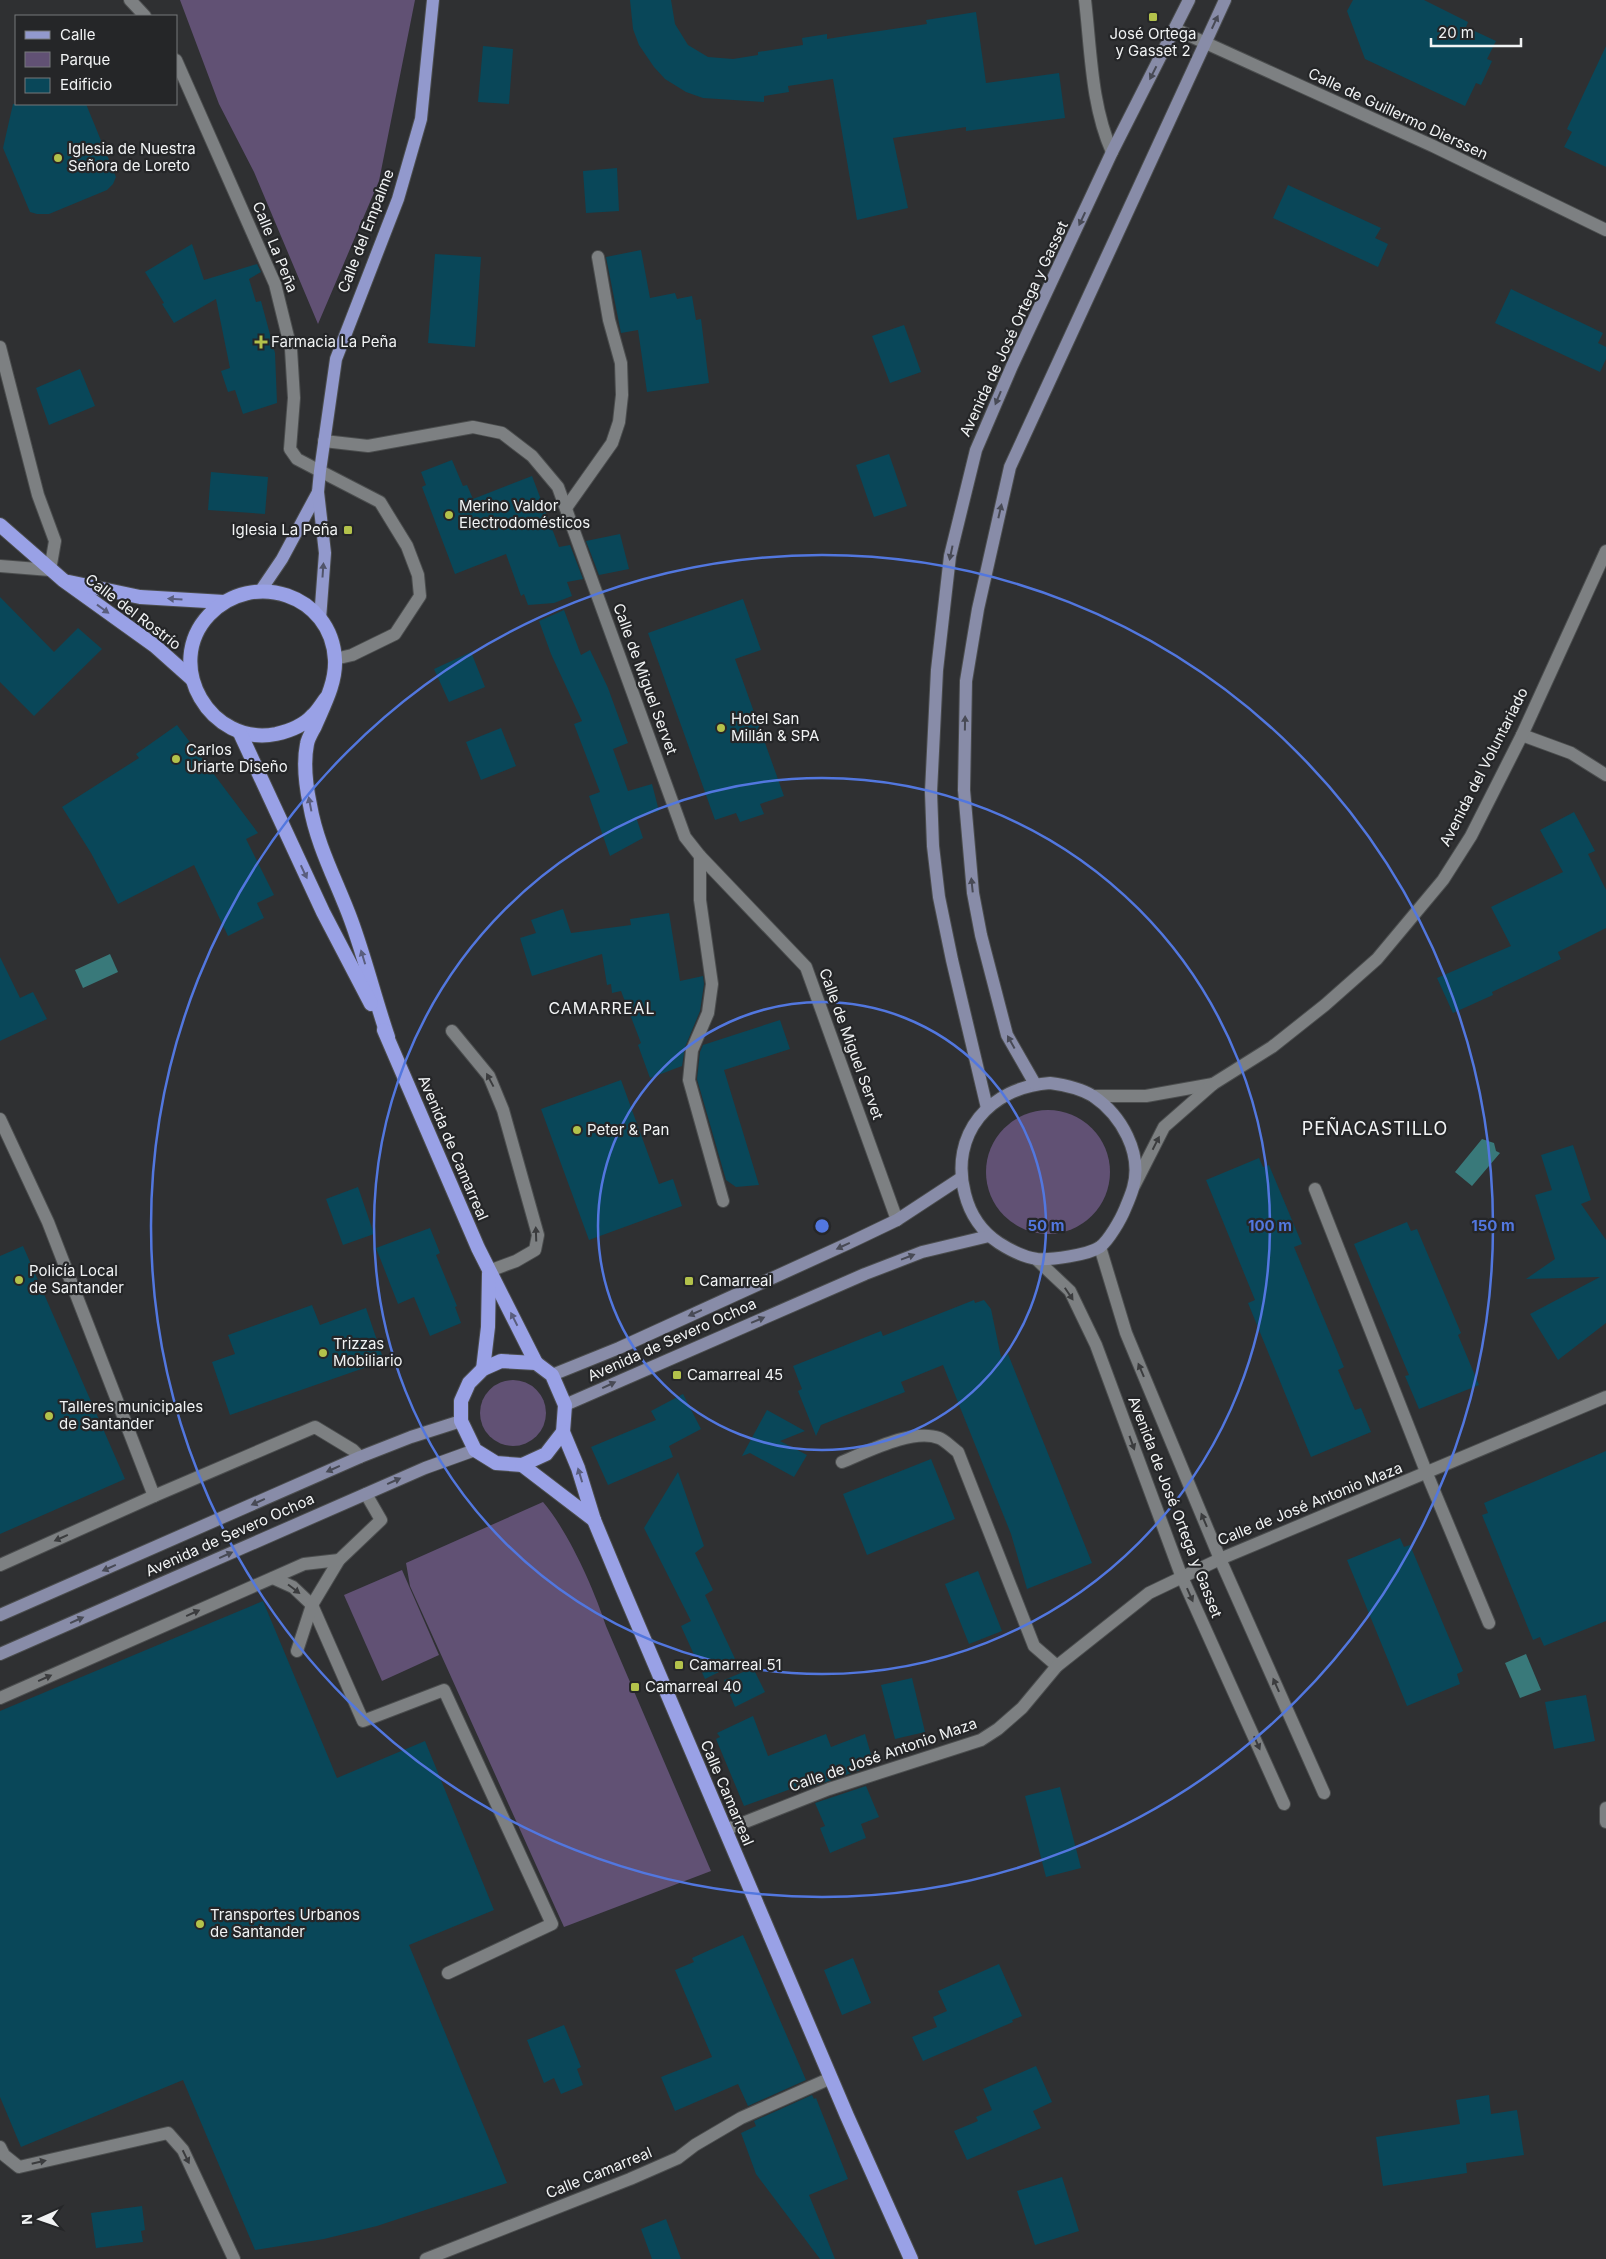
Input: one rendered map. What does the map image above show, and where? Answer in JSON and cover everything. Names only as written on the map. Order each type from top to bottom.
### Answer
[{"type":"highway","points":[[0,525],[63,580]]},
{"type":"highway","name":"Calle del Rostrío","points":[[63,580],[140,597],[224,602]]},
{"type":"highway","name":"Calle del Rostrío","points":[[63,580],[155,646],[192,679]]},
{"type":"highway","points":[[327,697],[312,717],[290,731],[265,736],[240,733],[218,721],[201,702],[192,679],[191,657],[196,636],[207,617],[224,602],[242,594],[262,590],[284,593],[304,603],[320,618],[330,638],[335,659],[334,679],[327,697],[307,743],[305,776],[310,807],[327,866],[351,920],[388,1037]]},
{"type":"highway","points":[[240,733],[323,912],[388,1037]]},
{"type":"highway","name":"Avenida de Camarreal","points":[[388,1037],[489,1271],[536,1363]]},
{"type":"highway","name":"Avenida de Camarreal","points":[[483,1369],[488,1328],[489,1271]]},
{"type":"highway","points":[[501,1361],[536,1363],[552,1375],[565,1405],[562,1432],[546,1454],[522,1465],[496,1464],[475,1450],[461,1421],[462,1401],[469,1383],[483,1369],[501,1361]]},
{"type":"highway","points":[[562,1432],[578,1468],[594,1520]]},
{"type":"highway","points":[[522,1465],[594,1520]]},
{"type":"highway","name":"Calle Camarreal","points":[[594,1520],[831,2078],[911,2259]]},
{"type":"main road","name":"Calle del Empalme","points":[[320,618],[325,553],[318,492],[337,353],[398,199],[421,119],[433,0]]},
{"type":"main road","name":"Avenida de José Ortega y Gasset","points":[[988,1108],[952,960],[939,897],[933,846],[931,792],[937,670],[950,556],[976,450],[1012,366],[1112,152],[1189,0]]},
{"type":"main road","points":[[1035,1084],[1007,1035],[972,893],[964,790],[966,682],[978,609],[1010,467],[1225,0]]},
{"type":"main road","name":"Calle del Empalme","points":[[262,590],[282,559],[318,492]]},
{"type":"main road","points":[[1035,1084],[1064,1085],[1092,1096],[1112,1112],[1127,1134],[1135,1160],[1134,1186],[1120,1220],[1100,1247],[1066,1257],[1036,1259],[1011,1251],[989,1236],[969,1210],[961,1178],[961,1156],[975,1122],[988,1108],[1009,1092],[1035,1084]]},
{"type":"main road","name":"Avenida de Severo Ochoa","points":[[552,1375],[637,1339],[897,1220],[961,1178]]},
{"type":"main road","name":"Avenida de Severo Ochoa","points":[[565,1405],[866,1274],[922,1252],[989,1236]]},
{"type":"main road","name":"Avenida de Severo Ochoa","points":[[0,1615],[360,1457],[461,1421]]},
{"type":"main road","name":"Avenida de Severo Ochoa","points":[[0,1654],[425,1468],[475,1450]]},
{"type":"street","points":[[130,0],[144,15]]},
{"type":"street","points":[[1085,0],[1097,110],[1102,130],[1112,152]]},
{"type":"street","name":"Calle de Guillermo Dierssen","points":[[1175,29],[1204,44],[1432,146],[1606,230]]},
{"type":"street","name":"Calle La Peña","points":[[178,65],[275,284],[291,349],[294,398],[290,449],[297,459],[320,471]]},
{"type":"street","points":[[566,508],[612,443],[619,422],[622,395],[621,363],[609,320],[598,257]]},
{"type":"street","points":[[0,347],[38,495],[55,541],[50,570],[0,566]]},
{"type":"street","name":"Calle de Miguel Servet","points":[[324,441],[368,446],[473,427],[502,433],[532,456],[558,487],[685,837],[700,856],[806,967],[897,1220]]},
{"type":"street","points":[[320,471],[380,502],[407,546],[418,575],[420,596],[395,634],[352,656],[335,659]]},
{"type":"street","points":[[0,534],[22,546]]},
{"type":"street","name":"Avenida del Voluntariado","points":[[1134,1186],[1164,1127],[1212,1084],[1272,1047],[1325,1005],[1377,959],[1443,880],[1470,836],[1522,735],[1606,551]]},
{"type":"street","points":[[1522,735],[1571,753],[1606,775]]},
{"type":"street","points":[[700,856],[700,900],[712,984],[708,1013],[692,1050],[689,1080],[723,1201]]},
{"type":"street","points":[[452,1031],[489,1076],[503,1110],[538,1235],[535,1250],[516,1261],[489,1271]]},
{"type":"street","name":"Avenida del Voluntariado","points":[[1092,1096],[1146,1096],[1212,1084]]},
{"type":"street","points":[[0,1119],[48,1222],[154,1496]]},
{"type":"street","points":[[1315,1189],[1427,1474]]},
{"type":"street","name":"Avenida de José Ortega y Gasset","points":[[1100,1247],[1126,1333],[1220,1559],[1324,1793]]},
{"type":"street","name":"Avenida de José Ortega y Gasset","points":[[1036,1259],[1070,1291],[1096,1345],[1181,1576],[1284,1804]]},
{"type":"street","name":"Calle de José Antonio Maza","points":[[725,1830],[829,1789],[981,1740],[998,1729],[1022,1708],[1057,1666],[1149,1592],[1220,1559],[1427,1474],[1606,1397]]},
{"type":"street","points":[[0,1565],[315,1427],[353,1450],[360,1457]]},
{"type":"street","points":[[842,1462],[899,1439],[919,1436],[939,1438],[958,1452],[1034,1646],[1057,1666]]},
{"type":"street","name":"Calle de José Antonio Maza","points":[[1427,1474],[1488,1623]]},
{"type":"street","points":[[296,1651],[312,1605],[339,1560],[380,1520],[366,1494]]},
{"type":"street","points":[[0,1698],[304,1564],[339,1560]]},
{"type":"street","points":[[273,1578],[293,1586],[312,1605],[363,1721],[444,1690],[552,1924],[448,1973]]},
{"type":"street","points":[[1606,1808],[1606,1822]]},
{"type":"street","name":"Calle Camarreal","points":[[426,2259],[630,2179],[678,2158],[695,2145],[741,2118],[831,2078]]},
{"type":"street","points":[[0,2147],[4,2155],[18,2167],[168,2133],[183,2150],[234,2259]]},
{"type":"green space","points":[[180,0],[415,0],[379,181],[318,324],[254,172],[219,104]]},
{"type":"green space","points":[[1048,1110],[1072,1114],[1092,1128],[1106,1148],[1110,1172],[1106,1196],[1092,1216],[1072,1230],[1048,1234],[1024,1230],[1004,1216],[990,1196],[986,1172],[990,1148],[1004,1128],[1024,1114]]},
{"type":"green space","points":[[506,1380],[520,1380],[532,1385],[541,1394],[546,1406],[544,1426],[537,1437],[520,1446],[506,1446],[494,1441],[485,1432],[480,1420],[480,1406],[485,1394],[494,1385]]},
{"type":"green space","points":[[543,1502],[571,1544],[595,1595],[606,1626],[711,1871],[564,1927],[410,1586],[406,1563]]},
{"type":"green space","points":[[402,1570],[439,1655],[382,1681],[344,1595]]},
{"type":"water","points":[[110,954],[118,972],[83,988],[75,970]]},
{"type":"water","points":[[1482,1139],[1494,1143],[1496,1151],[1500,1153],[1472,1186],[1455,1172]]},
{"type":"water","points":[[1526,1654],[1541,1690],[1520,1698],[1505,1663]]},
{"type":"building","points":[[630,0],[671,0],[675,24],[688,45],[708,57],[733,59],[758,55],[758,52],[803,45],[802,38],[827,34],[827,39],[927,24],[926,20],[976,12],[986,83],[1059,73],[1065,118],[966,131],[966,127],[893,138],[908,208],[857,220],[833,79],[788,86],[789,92],[764,96],[764,102],[703,98],[686,92],[665,79],[639,45],[633,29]]},
{"type":"building","points":[[1353,0],[1424,0],[1468,22],[1466,27],[1496,41],[1487,59],[1492,61],[1481,85],[1476,83],[1465,106],[1365,59],[1347,11]]},
{"type":"building","points":[[483,46],[513,49],[509,104],[478,102]]},
{"type":"building","points":[[1606,46],[1606,167],[1564,147],[1572,132],[1567,129]]},
{"type":"building","name":"Iglesia de Nuestra Señora de Loreto","points":[[13,104],[86,105],[116,177],[113,184],[107,190],[49,214],[37,214],[30,212],[3,148]]},
{"type":"building","points":[[617,168],[619,211],[586,213],[583,171]]},
{"type":"building","points":[[1288,185],[1381,228],[1375,238],[1388,244],[1378,267],[1273,218]]},
{"type":"building","points":[[192,244],[204,280],[257,264],[261,272],[249,279],[256,302],[261,301],[275,353],[277,403],[243,414],[235,390],[228,392],[221,371],[230,368],[216,299],[174,323],[162,304],[164,303],[145,272]]},
{"type":"building","points":[[641,250],[650,298],[675,293],[677,299],[692,296],[696,320],[701,319],[709,383],[647,392],[638,330],[621,333],[606,257]]},
{"type":"building","points":[[435,254],[481,257],[475,347],[428,343]]},
{"type":"building","points":[[1511,289],[1603,333],[1598,343],[1606,347],[1606,359],[1600,372],[1495,323]]},
{"type":"building","points":[[904,325],[921,372],[890,383],[872,336]]},
{"type":"building","points":[[80,369],[95,406],[49,425],[36,388]]},
{"type":"building","points":[[889,454],[907,506],[874,517],[856,465]]},
{"type":"building","points":[[452,460],[463,486],[467,485],[473,499],[532,476],[559,547],[570,545],[583,579],[567,582],[572,596],[554,603],[528,605],[524,594],[521,596],[506,554],[455,574],[422,487],[426,485],[421,472]]},
{"type":"building","points":[[211,472],[268,477],[265,514],[208,510]]},
{"type":"building","points":[[620,534],[629,569],[599,575],[586,541]]},
{"type":"building","points":[[0,597],[54,652],[78,628],[102,649],[34,716],[0,682]]},
{"type":"building","name":"Hotel San Millán & SPA","points":[[743,599],[761,650],[735,659],[784,796],[760,804],[764,814],[740,822],[736,813],[715,820],[648,633]]},
{"type":"building","points":[[564,610],[581,655],[590,650],[608,688],[628,743],[613,749],[628,791],[652,784],[659,811],[636,817],[643,838],[610,856],[589,796],[600,792],[574,724],[582,721],[551,654],[539,621]]},
{"type":"building","points":[[471,652],[485,687],[449,702],[434,669]]},
{"type":"building","points":[[177,725],[258,833],[246,839],[274,895],[257,903],[264,918],[228,936],[194,865],[118,904],[91,853],[62,807],[139,758],[136,754]]},
{"type":"building","points":[[501,728],[516,766],[481,780],[466,742]]},
{"type":"building","points":[[1574,812],[1595,851],[1588,854],[1606,890],[1606,928],[1558,952],[1561,959],[1492,992],[1493,995],[1453,1013],[1437,978],[1511,946],[1491,907],[1563,872],[1540,830]]},
{"type":"building","points":[[563,909],[571,933],[631,925],[630,919],[669,913],[680,981],[703,976],[704,984],[700,1011],[685,1047],[682,1066],[650,1078],[638,1045],[641,1043],[621,991],[612,993],[611,984],[607,985],[602,954],[532,976],[520,938],[536,933],[531,920]]},
{"type":"building","points":[[0,957],[20,998],[33,992],[47,1019],[0,1041]]},
{"type":"building","points":[[780,1020],[790,1049],[724,1070],[759,1185],[736,1187],[726,1180],[697,1079],[700,1052],[703,1045]]},
{"type":"building","points":[[621,1080],[659,1184],[673,1179],[682,1206],[589,1240],[541,1109]]},
{"type":"building","points":[[1573,1145],[1591,1200],[1581,1204],[1606,1240],[1606,1323],[1558,1360],[1530,1314],[1600,1277],[1526,1279],[1555,1259],[1535,1195],[1552,1190],[1541,1155]]},
{"type":"building","points":[[1259,1158],[1263,1167],[1269,1165],[1302,1244],[1294,1247],[1344,1367],[1338,1370],[1355,1410],[1361,1408],[1371,1432],[1311,1457],[1248,1303],[1255,1300],[1206,1180]]},
{"type":"building","points":[[358,1187],[374,1234],[343,1245],[326,1199]]},
{"type":"building","points":[[1407,1222],[1411,1231],[1417,1229],[1461,1333],[1458,1335],[1479,1385],[1419,1409],[1405,1376],[1409,1375],[1354,1244]]},
{"type":"building","points":[[430,1228],[440,1253],[436,1255],[457,1306],[455,1307],[461,1323],[430,1336],[414,1297],[398,1304],[376,1248]]},
{"type":"building","name":"Talleres municipales de Santander","points":[[23,1246],[125,1479],[0,1534],[0,1256]]},
{"type":"building","points":[[974,1300],[975,1303],[984,1300],[991,1309],[1001,1357],[1008,1354],[1092,1563],[1027,1589],[1011,1534],[943,1365],[901,1382],[905,1392],[821,1425],[816,1436],[798,1391],[802,1389],[793,1366],[881,1331],[883,1336]]},
{"type":"building","points":[[312,1305],[320,1325],[366,1308],[384,1361],[230,1415],[212,1362],[235,1354],[228,1335]]},
{"type":"building","points":[[683,1394],[701,1429],[669,1446],[673,1457],[608,1485],[591,1447],[656,1420],[651,1411]]},
{"type":"building","points":[[767,1410],[805,1431],[780,1441],[807,1455],[794,1477],[750,1453],[742,1456]]},
{"type":"building","points":[[1606,1451],[1606,1621],[1544,1646],[1540,1637],[1533,1640],[1482,1515],[1488,1513],[1484,1503]]},
{"type":"building","points":[[931,1459],[955,1519],[867,1555],[843,1494]]},
{"type":"building","points":[[678,1472],[704,1546],[695,1553],[713,1590],[705,1595],[737,1663],[705,1679],[681,1626],[691,1621],[644,1528]]},
{"type":"building","points":[[1400,1538],[1404,1547],[1410,1545],[1463,1671],[1457,1674],[1460,1684],[1407,1706],[1347,1560]]},
{"type":"building","points":[[978,1571],[1002,1631],[969,1644],[945,1584]]},
{"type":"building","name":"Transportes Urbanos de Santander","points":[[263,1601],[337,1778],[425,1741],[494,1910],[409,1945],[507,2183],[377,2226],[324,2239],[255,2250],[183,2080],[21,2147],[0,2097],[0,1711]]},
{"type":"building","points":[[753,1668],[765,1692],[735,1707],[724,1680]]},
{"type":"building","points":[[912,1678],[925,1732],[895,1739],[881,1685]]},
{"type":"building","points":[[1586,1695],[1595,1741],[1554,1749],[1545,1702]]},
{"type":"building","points":[[753,1716],[768,1756],[826,1734],[831,1747],[865,1734],[872,1758],[857,1764],[860,1770],[809,1788],[807,1783],[744,1806],[716,1739],[720,1737],[717,1733]]},
{"type":"building","points":[[866,1786],[879,1817],[861,1824],[866,1838],[830,1853],[820,1828],[825,1826],[815,1803]]},
{"type":"building","points":[[1060,1787],[1081,1868],[1046,1877],[1025,1796]]},
{"type":"building","points":[[743,1935],[806,2080],[748,2106],[738,2084],[675,2111],[661,2077],[712,2057],[675,1970],[694,1962],[692,1958]]},
{"type":"building","points":[[853,1958],[871,2003],[842,2015],[824,1970]]},
{"type":"building","points":[[999,1964],[1022,2016],[1012,2020],[1013,2022],[923,2061],[912,2037],[937,2027],[933,2017],[947,2011],[938,1991]]},
{"type":"building","points":[[564,2025],[581,2067],[577,2069],[583,2085],[561,2094],[554,2078],[544,2083],[527,2040]]},
{"type":"building","points":[[1036,2066],[1052,2102],[1033,2111],[1041,2128],[967,2160],[954,2131],[978,2121],[976,2117],[992,2110],[983,2089]]},
{"type":"building","points":[[812,2095],[814,2099],[816,2098],[848,2179],[809,2195],[835,2259],[820,2259],[756,2174],[741,2133],[756,2126],[754,2121]]},
{"type":"building","points":[[1489,2095],[1491,2114],[1517,2110],[1524,2155],[1466,2163],[1467,2173],[1383,2186],[1376,2137],[1460,2124],[1456,2100]]},
{"type":"building","points":[[1062,2177],[1079,2231],[1035,2245],[1017,2191]]},
{"type":"building","points":[[142,2206],[145,2230],[141,2231],[143,2242],[96,2248],[91,2213]]},
{"type":"building","points":[[666,2219],[681,2259],[652,2259],[641,2229]]},
{"type":"place","name":"José Ortega y Gasset 2","points":[[1153,17]]},
{"type":"place","name":"Iglesia de Nuestra Señora de Loreto","points":[[58,158]]},
{"type":"place","name":"Farmacia La Peña","points":[[261,342]]},
{"type":"place","name":"Merino Valdor Electrodomésticos","points":[[449,515]]},
{"type":"place","name":"Iglesia La Peña","points":[[348,530]]},
{"type":"place","name":"Hotel San Millán & SPA","points":[[721,728]]},
{"type":"place","name":"Carlos Uriarte Diseño","points":[[176,759]]},
{"type":"place","name":"Peter & Pan","points":[[577,1130]]},
{"type":"place","name":"Policía Local de Santander","points":[[19,1280]]},
{"type":"place","name":"Camarreal","points":[[689,1281]]},
{"type":"place","name":"Trizzas Mobiliario","points":[[323,1353]]},
{"type":"place","name":"Camarreal 45","points":[[677,1375]]},
{"type":"place","name":"Talleres municipales de Santander","points":[[49,1416]]},
{"type":"place","name":"Camarreal 51","points":[[679,1665]]},
{"type":"place","name":"Camarreal 40","points":[[635,1687]]},
{"type":"place","name":"Transportes Urbanos de Santander","points":[[200,1924]]},
{"type":"district","name":"CAMARREAL","points":[[602,1008]]},
{"type":"district","name":"PEÑACASTILLO","points":[[1375,1129]]}]
